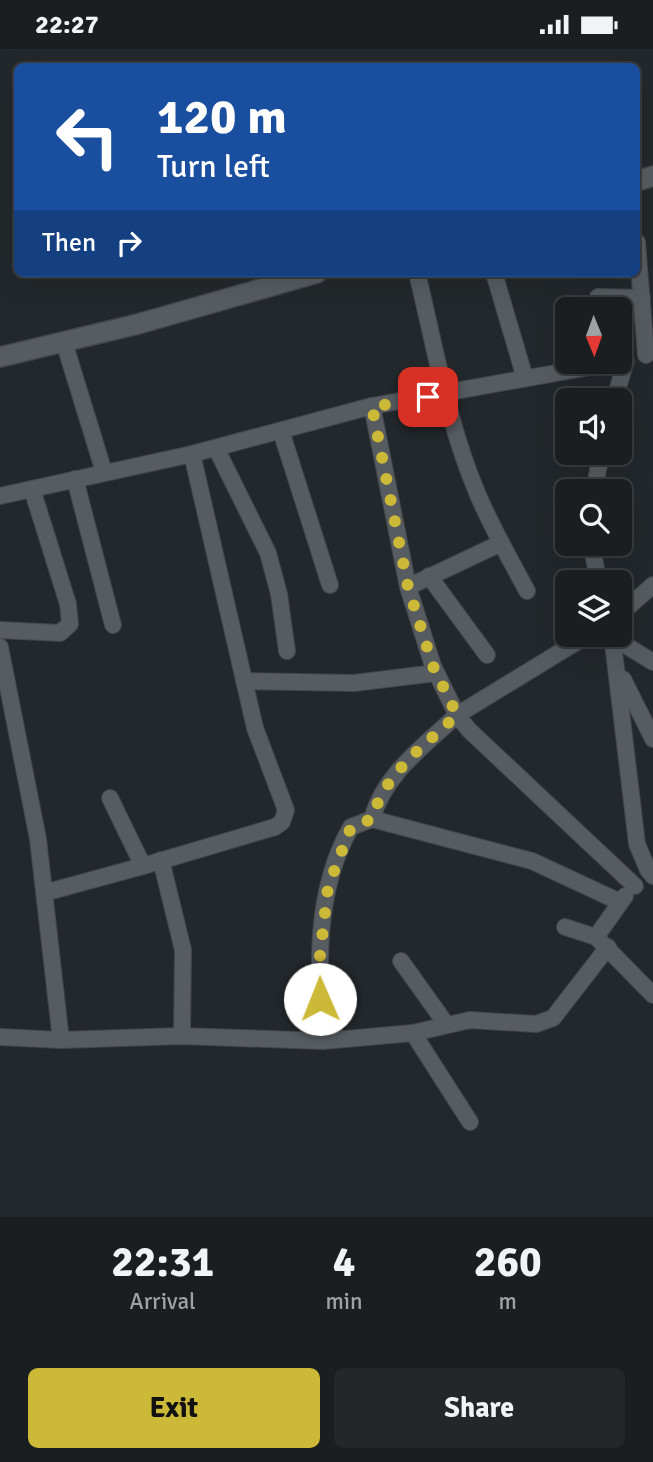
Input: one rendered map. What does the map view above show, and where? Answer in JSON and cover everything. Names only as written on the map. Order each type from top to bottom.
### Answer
[{"type":"street","points":[[632,359],[649,355],[640,276]]},
{"type":"street","points":[[0,357],[138,324],[303,277]]},
{"type":"street","points":[[418,277],[453,422],[477,493],[527,591]]},
{"type":"street","points":[[495,277],[525,378]]},
{"type":"street","points":[[632,298],[642,298]]},
{"type":"street","points":[[64,342],[104,472]]},
{"type":"street","points":[[0,496],[192,454],[372,407],[555,373]]},
{"type":"street","points":[[372,407],[408,587],[436,673],[457,715],[635,886]]},
{"type":"street","points":[[281,431],[330,585]]},
{"type":"street","points":[[216,448],[268,553],[279,594],[287,651]]},
{"type":"street","points":[[44,893],[275,827],[285,817],[284,802],[271,775],[255,728],[192,454]]},
{"type":"street","points":[[75,479],[113,625]]},
{"type":"street","points":[[0,630],[60,633],[70,624],[68,604],[32,489]]},
{"type":"street","points":[[408,587],[501,543]]},
{"type":"street","points":[[429,576],[487,655]]},
{"type":"street","points":[[632,603],[653,585]]},
{"type":"street","points":[[0,647],[38,839],[61,1040]]},
{"type":"street","points":[[372,819],[376,803],[396,773],[457,715],[568,647]]},
{"type":"street","points":[[0,1037],[61,1040],[182,1036],[323,1041],[413,1033],[470,1020],[519,1024],[545,1022],[564,1006],[602,942],[620,902],[650,873],[637,844],[614,647]]},
{"type":"street","points":[[629,647],[653,662]]},
{"type":"street","points":[[618,667],[653,739]]},
{"type":"street","points":[[244,681],[354,683],[436,673]]},
{"type":"street","points":[[110,798],[143,866]]},
{"type":"street","points":[[323,1041],[319,977],[325,897],[351,827],[372,819],[533,861],[620,902]]},
{"type":"street","points":[[161,860],[183,950],[182,1036]]},
{"type":"street","points":[[565,927],[602,942],[653,995]]},
{"type":"street","points":[[401,961],[446,1024]]},
{"type":"street","points":[[413,1033],[470,1122]]},
{"type":"route","points":[[320,999],[325,897],[348,833],[356,823],[372,819],[384,787],[457,715],[433,666],[408,587],[372,407],[428,397]]}]
